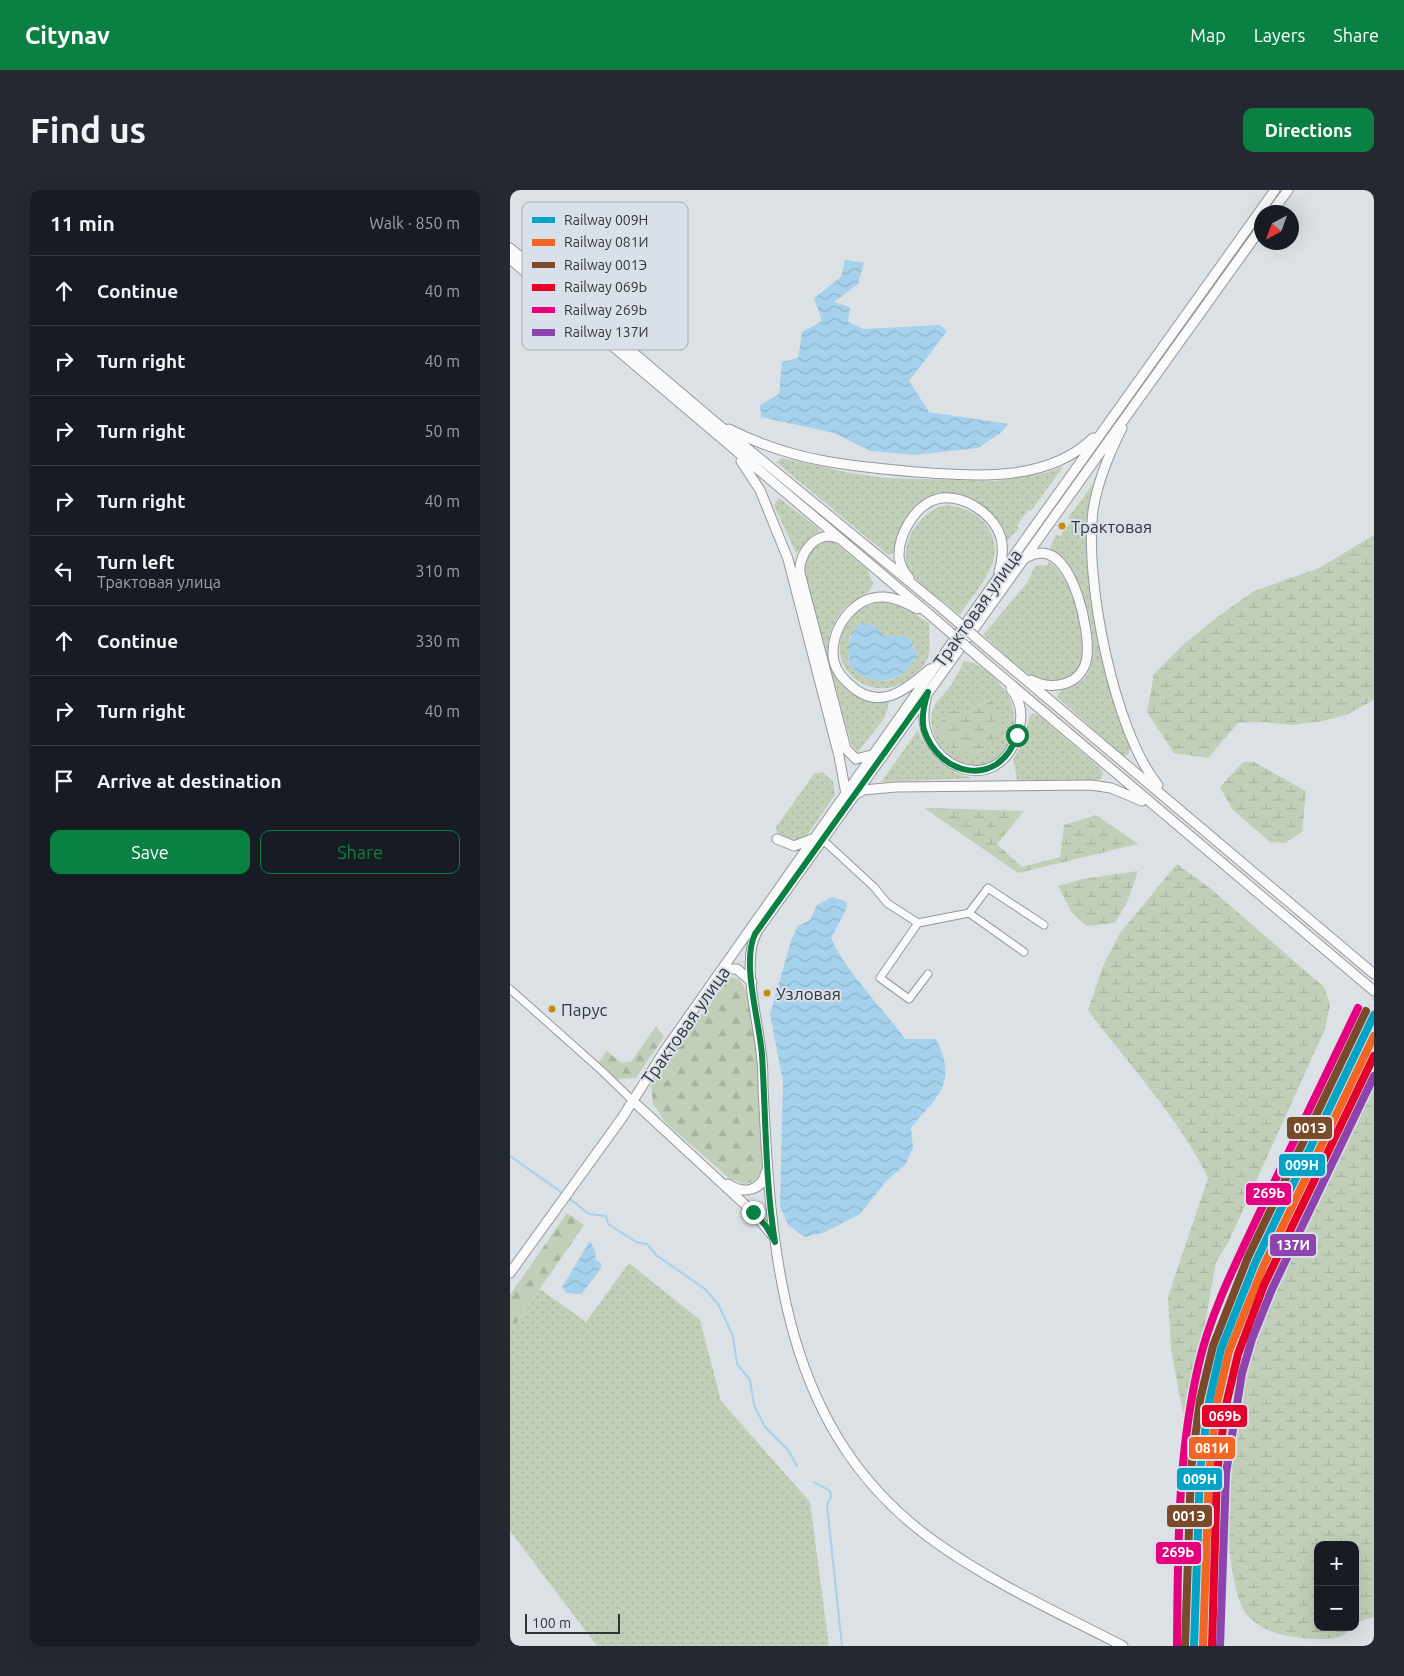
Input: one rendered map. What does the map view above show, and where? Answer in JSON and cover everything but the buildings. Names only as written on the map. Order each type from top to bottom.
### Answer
[{"type":"main road","name":"Трактовая улица","points":[[850,795],[875,754],[997,579],[1275,190]]},
{"type":"main road","points":[[1277,205],[1288,190]]},
{"type":"main road","name":"Трактовая улица","points":[[1123,1646],[1004,1584],[956,1556],[911,1523],[872,1484],[840,1441],[814,1395],[790,1325],[769,1207],[762,1053],[752,984],[751,948],[758,930],[850,795],[928,692],[1254,237]]},
{"type":"main road","points":[[510,248],[522,258]]},
{"type":"main road","points":[[510,259],[522,269]]},
{"type":"main road","points":[[616,350],[1180,829],[1374,991]]},
{"type":"main road","points":[[630,350],[944,610],[1374,974]]},
{"type":"main road","points":[[1133,406],[1116,440],[1095,502],[1092,539],[1095,592],[1108,664],[1138,754],[1158,786],[1190,817]]},
{"type":"main road","points":[[714,421],[777,450],[830,464],[979,475],[1018,472],[1055,463],[1081,449],[1109,422]]},
{"type":"main road","points":[[720,439],[746,466],[760,490],[788,559],[850,795],[863,790],[896,787],[1096,785],[1135,797],[1180,829]]},
{"type":"main road","points":[[915,586],[900,561],[903,536],[910,521],[919,511],[930,502],[945,498],[962,501],[979,509],[994,525],[1002,547],[1002,560],[997,579]]},
{"type":"main road","points":[[843,541],[829,536],[813,543],[800,560],[800,573],[846,749],[856,759],[875,754]]},
{"type":"main road","points":[[988,648],[1025,676],[1045,685],[1056,686],[1069,683],[1078,676],[1085,665],[1088,654],[1082,612],[1076,591],[1067,572],[1059,562],[1045,554],[1033,555],[1022,560]]},
{"type":"main road","points":[[936,620],[894,599],[880,597],[865,601],[848,614],[840,626],[835,639],[834,658],[839,672],[848,684],[862,694],[875,698],[899,693],[942,659]]},
{"type":"main road","points":[[928,692],[923,716],[924,730],[938,751],[952,764],[963,769],[981,771],[994,767],[1005,758],[1013,745],[1019,729],[1021,709],[1015,694],[981,659]]},
{"type":"main road","name":"Трактовая улица","points":[[510,1273],[633,1101],[666,1050],[718,977],[820,838]]},
{"type":"main road","points":[[778,839],[794,846],[820,838]]},
{"type":"main road","points":[[718,977],[728,969],[735,968],[745,974],[752,984]]},
{"type":"main road","points":[[633,1101],[763,1222],[775,1242]]},
{"type":"main road","points":[[705,1168],[731,1186],[742,1190],[759,1186],[765,1178],[767,1169]]},
{"type":"street","points":[[820,838],[874,887],[887,903],[918,923],[970,913],[988,888],[1044,926]]},
{"type":"street","points":[[970,913],[1024,952]]},
{"type":"street","points":[[918,923],[880,978],[909,999],[928,974]]},
{"type":"street","points":[[510,989],[633,1101]]},
{"type":"green space","points":[[782,458],[856,474],[887,478],[995,481],[1041,474],[1063,467],[1031,511],[1028,510],[1017,526],[1019,528],[1007,541],[996,519],[981,505],[972,500],[962,498],[937,497],[901,534],[892,554],[888,555],[776,462]]},
{"type":"green space","points":[[1098,477],[1091,499],[1088,528],[1117,707],[1130,745],[1129,753],[1126,756],[1121,754],[1057,697],[1062,690],[1080,682],[1087,675],[1091,664],[1093,635],[1086,602],[1074,574],[1064,559],[1050,549],[1056,534],[1060,536],[1072,521],[1068,518]]},
{"type":"green space","points":[[779,498],[818,528],[821,533],[796,553],[774,505]]},
{"type":"green space","points":[[947,505],[959,507],[979,518],[987,526],[995,546],[994,557],[987,575],[960,615],[912,575],[906,561],[906,550],[913,530],[928,513]]},
{"type":"green space","points":[[1374,535],[1374,700],[1346,715],[1323,721],[1291,725],[1262,722],[1238,723],[1208,758],[1174,753],[1147,712],[1154,674],[1184,644],[1254,591],[1319,568]]},
{"type":"green space","points":[[832,540],[867,569],[873,583],[869,592],[843,610],[833,626],[828,642],[829,657],[834,671],[843,683],[855,692],[871,699],[889,702],[885,717],[858,752],[852,746],[802,575],[805,562],[814,548],[819,544]]},
{"type":"green space","points":[[1048,561],[1057,568],[1065,579],[1077,607],[1084,638],[1082,666],[1063,680],[1052,682],[1041,680],[1027,673],[983,635],[1027,583],[1035,566],[1048,565]]},
{"type":"green space","points":[[883,602],[901,606],[929,623],[929,653],[924,665],[900,685],[885,688],[870,687],[858,681],[848,671],[841,659],[840,644],[847,622],[855,613]],"holes":[[[850,636],[908,637],[918,655],[910,666],[893,679],[876,680],[867,676],[848,660]]]},
{"type":"green space","points":[[964,661],[981,667],[999,683],[1012,704],[1014,722],[1011,738],[1002,752],[990,762],[975,766],[959,762],[942,748],[932,727],[933,709],[953,682]]},
{"type":"green space","points":[[976,698],[992,701],[1002,719],[991,745],[979,754],[956,753],[938,729],[948,710],[959,710],[966,714]]},
{"type":"green space","points":[[1033,713],[1040,716],[1101,769],[1103,775],[1101,779],[1094,781],[1017,780],[1013,759],[1023,742],[1030,715]]},
{"type":"green space","points":[[918,730],[927,748],[940,763],[956,773],[976,778],[881,782]]},
{"type":"green space","points":[[1243,762],[1254,762],[1306,791],[1302,832],[1285,843],[1270,842],[1232,809],[1220,787]]},
{"type":"green space","points":[[822,772],[833,781],[835,795],[803,841],[789,842],[777,833],[776,827],[814,774]]},
{"type":"green space","points":[[924,808],[1024,811],[997,844],[1022,867],[1060,857],[1064,825],[1096,815],[1138,844],[1018,873]]},
{"type":"green space","points":[[1177,864],[1211,889],[1324,987],[1330,1004],[1325,1029],[1229,1241],[1216,1262],[1194,1386],[1183,1413],[1171,1349],[1168,1297],[1208,1178],[1183,1134],[1168,1113],[1088,1010],[1103,966],[1120,933]]},
{"type":"green space","points":[[1138,871],[1128,900],[1115,923],[1087,926],[1072,913],[1058,886],[1082,879]]},
{"type":"green space","points":[[731,977],[739,979],[745,988],[762,1053],[762,1169],[757,1181],[744,1184],[729,1178],[665,1122],[653,1104],[651,1086],[667,1058]]},
{"type":"green space","points":[[656,1026],[664,1037],[636,1078],[617,1079],[598,1063],[607,1051],[621,1063],[631,1062]]},
{"type":"green space","points":[[1374,1080],[1374,1617],[1359,1622],[1359,1541],[1314,1541],[1314,1631],[1347,1631],[1339,1637],[1333,1638],[1299,1638],[1275,1633],[1257,1624],[1247,1615],[1239,1598],[1233,1572],[1227,1505],[1230,1408],[1239,1363],[1255,1314],[1335,1130],[1347,1110]]},
{"type":"green space","points":[[567,1213],[584,1225],[510,1332],[510,1295]]},
{"type":"green space","points":[[629,1263],[700,1320],[721,1401],[810,1502],[829,1646],[597,1646],[510,1531],[510,1332],[540,1289],[586,1322]]},
{"type":"water","points":[[845,260],[864,263],[858,284],[834,302],[850,307],[848,322],[864,329],[940,325],[947,331],[909,381],[929,412],[1008,424],[1002,432],[978,448],[914,455],[871,451],[834,433],[761,417],[760,405],[779,394],[782,362],[798,358],[802,332],[822,321],[814,298],[841,277]]},
{"type":"water","points":[[860,623],[876,626],[883,636],[908,637],[918,655],[904,672],[888,680],[879,681],[860,674],[851,667],[848,649],[853,633]]},
{"type":"water","points":[[832,897],[847,902],[846,910],[831,938],[846,965],[905,1039],[936,1039],[943,1055],[945,1079],[936,1097],[911,1128],[913,1148],[905,1165],[887,1180],[860,1214],[825,1232],[805,1237],[788,1225],[780,1206],[783,1081],[770,1014],[791,941],[798,926],[810,920],[817,905]]},
{"type":"water","points":[[590,1241],[596,1252],[595,1259],[602,1264],[582,1294],[566,1293],[562,1287]]},
{"type":"waterway","points":[[510,1156],[561,1192]]},
{"type":"waterway","points":[[570,1199],[589,1214],[606,1216],[608,1224],[636,1242],[647,1244],[656,1255],[705,1289],[718,1304],[733,1336],[737,1364],[750,1380],[754,1405],[765,1427],[788,1450],[797,1466]]},
{"type":"waterway","points":[[814,1482],[830,1491],[831,1497],[827,1505],[842,1646]]},
{"type":"railway","points":[[1186,1646],[1188,1535],[1193,1462],[1197,1426],[1212,1354],[1240,1277],[1374,996]]},
{"type":"railway","points":[[1204,1646],[1209,1473],[1218,1405],[1230,1351],[1244,1312],[1287,1217],[1374,1037]]},
{"type":"rail line","name":"269Ь","points":[[1177,1646],[1180,1504],[1186,1433],[1204,1344],[1217,1306],[1233,1270],[1358,1008]]},
{"type":"rail line","name":"001Э","points":[[1185,1646],[1191,1470],[1200,1400],[1213,1346],[1248,1257],[1366,1011]]},
{"type":"rail line","name":"009Н","points":[[1194,1646],[1200,1471],[1209,1402],[1221,1349],[1256,1261],[1374,1015]]},
{"type":"rail line","name":"081И","points":[[1203,1646],[1209,1472],[1217,1403],[1229,1351],[1264,1265],[1374,1036]]},
{"type":"rail line","name":"069Ь","points":[[1212,1646],[1217,1472],[1226,1405],[1238,1354],[1264,1285],[1374,1056]]},
{"type":"rail line","name":"137И","points":[[1220,1646],[1226,1473],[1242,1373],[1252,1339],[1272,1289],[1374,1076]]},
{"type":"place","name":"Трактовая","points":[[1062,526]]},
{"type":"place","name":"Узловая","points":[[767,993]]},
{"type":"place","name":"Парус","points":[[552,1009]]},
{"type":"route","points":[[753,1212],[766,1226],[775,1242],[769,1207],[762,1053],[752,984],[751,948],[755,934],[928,692],[923,716],[924,730],[938,751],[958,767],[974,772],[985,771],[994,767],[1005,758],[1017,735]]}]
